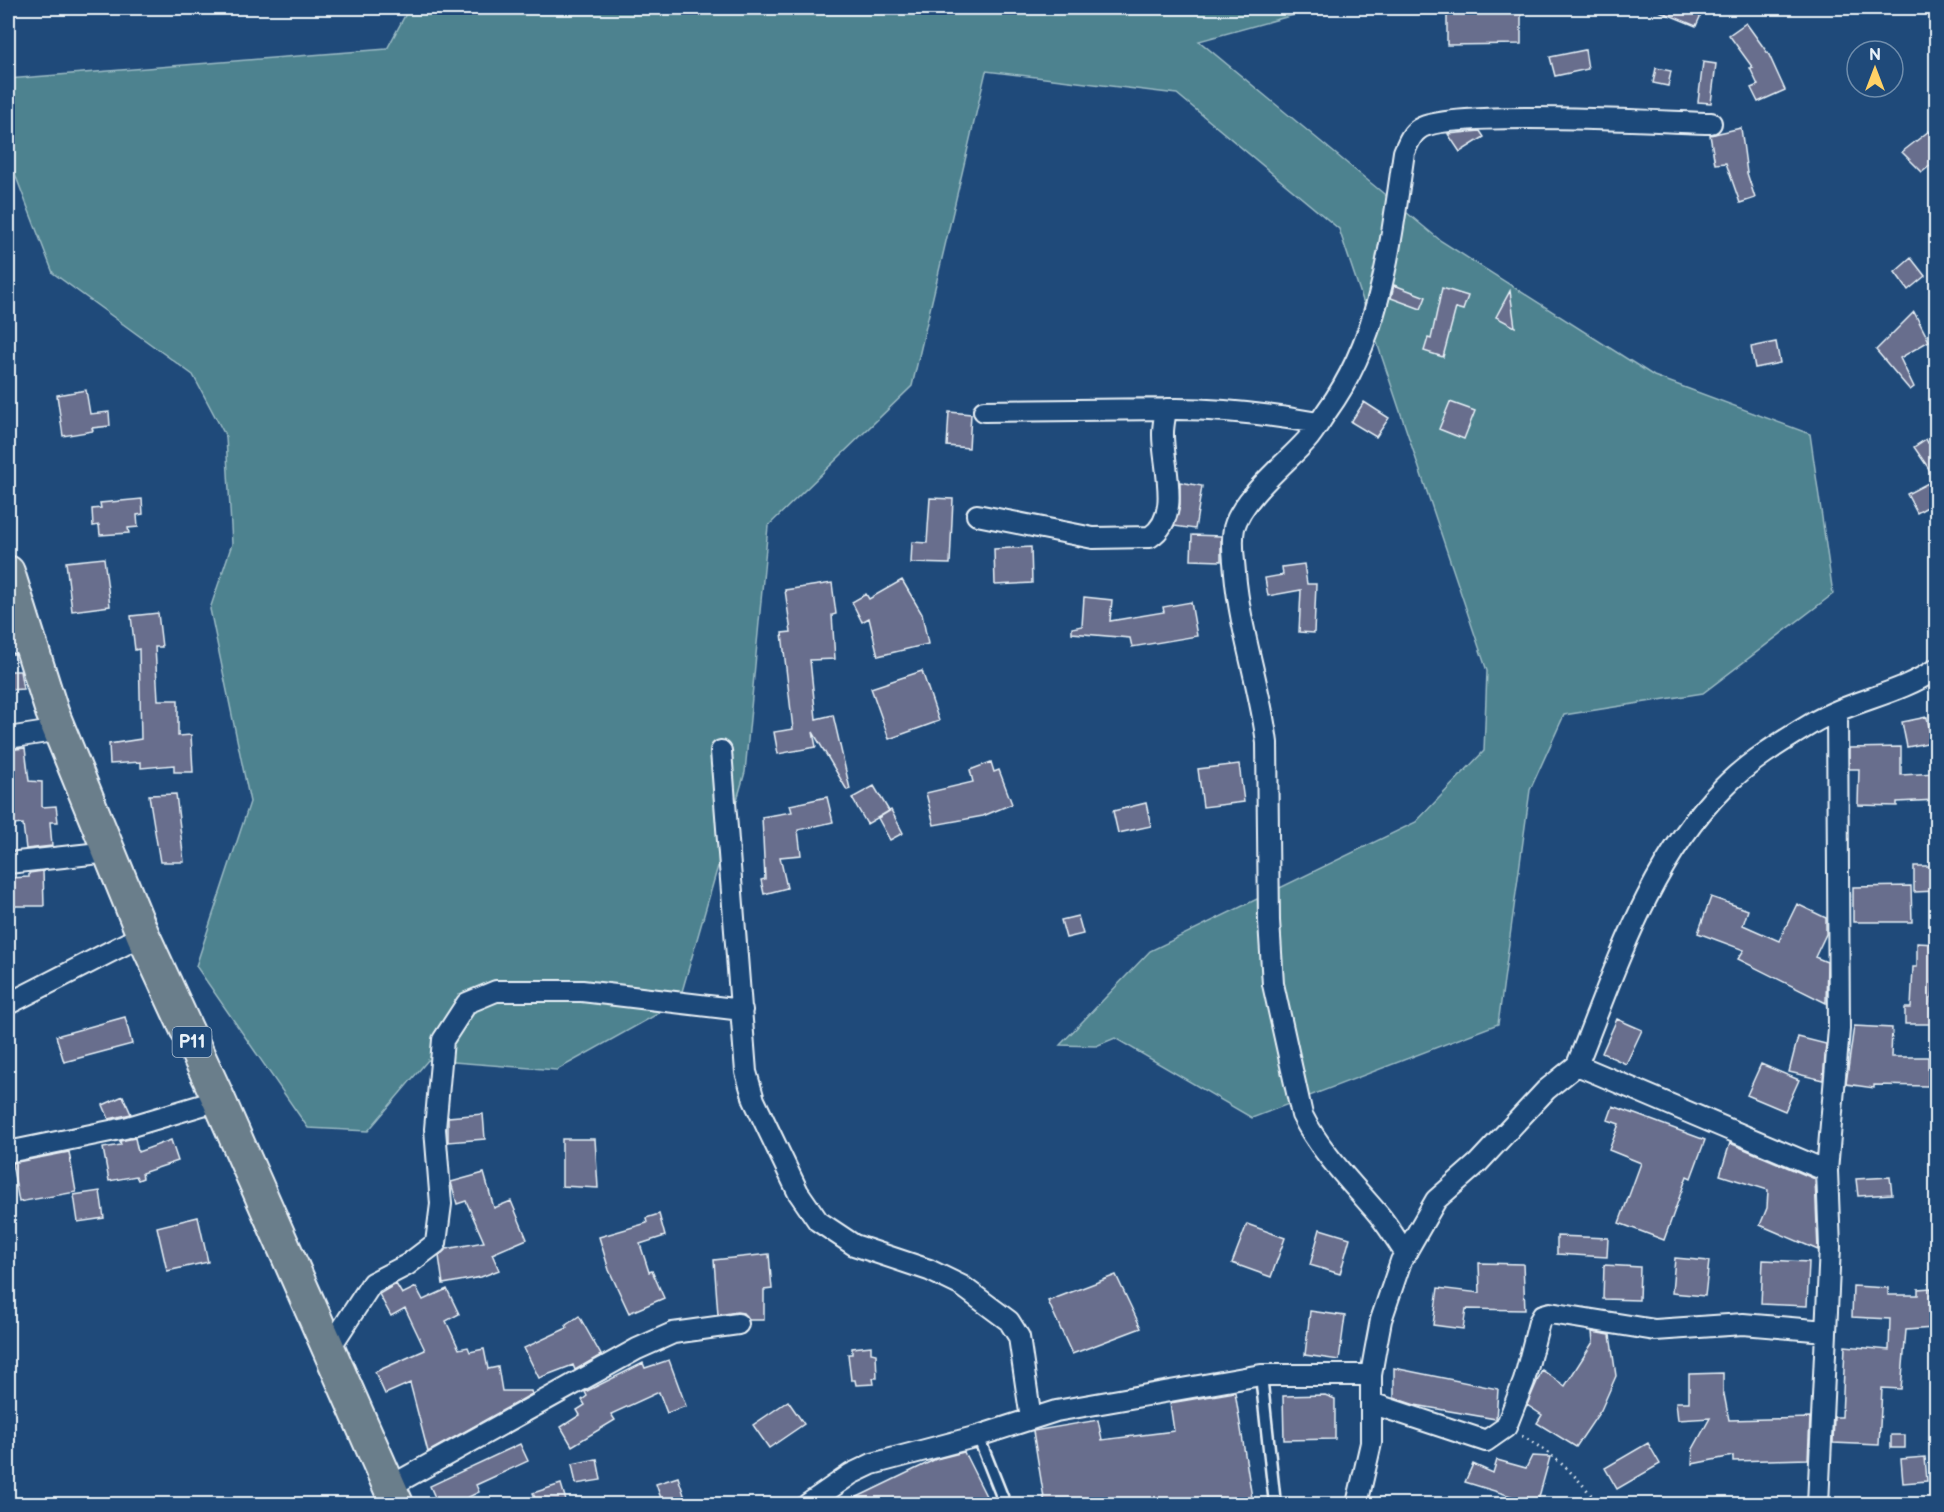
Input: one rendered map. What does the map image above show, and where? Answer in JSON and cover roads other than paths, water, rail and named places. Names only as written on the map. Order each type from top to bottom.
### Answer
[{"type":"main road","name":"P11","points":[[8,572],[20,647],[60,730],[143,935],[219,1100],[393,1496]]},
{"type":"street","points":[[1406,1254],[1379,1215],[1357,1192],[1309,1129],[1302,1115],[1273,984],[1269,921],[1267,744],[1263,716],[1242,629],[1232,541],[1235,526],[1244,507],[1308,438],[1355,364],[1370,326],[1388,262],[1404,152],[1412,136],[1420,129],[1431,124],[1472,118],[1711,123]]},
{"type":"street","points":[[977,515],[1094,538],[1150,537],[1158,532],[1168,504],[1162,434],[1166,409]]},
{"type":"street","points":[[984,411],[1208,409],[1318,423]]},
{"type":"street","points":[[1357,1504],[1371,1443],[1371,1375],[1381,1320],[1406,1254],[1436,1200],[1478,1163],[1546,1090],[1577,1065],[1645,897],[1664,862],[1722,789],[1746,767],[1814,723],[1904,687],[1936,669]]},
{"type":"street","points":[[1818,1504],[1830,1247],[1827,1171],[1839,1029],[1837,712]]},
{"type":"street","points":[[8,738],[60,730]]},
{"type":"street","points":[[721,751],[746,1072],[754,1100],[798,1192],[818,1221],[854,1245],[929,1270],[962,1286],[1009,1321],[1019,1336],[1024,1356],[1031,1419]]},
{"type":"street","points":[[8,863],[109,852]]},
{"type":"street","points":[[8,1004],[143,935]]},
{"type":"street","points":[[329,1348],[372,1283],[407,1265],[436,1243],[441,1204],[435,1129],[443,1040],[467,1003],[496,991],[582,991],[742,1010]]},
{"type":"street","points":[[1577,1065],[1827,1171]]},
{"type":"street","points":[[8,1152],[125,1128],[219,1100]]},
{"type":"street","points":[[1371,1403],[1486,1441],[1506,1427],[1524,1381],[1539,1322],[1543,1315],[1550,1313],[1655,1330],[1743,1324],[1826,1331]]},
{"type":"street","points":[[393,1496],[638,1349],[673,1333],[738,1324]]},
{"type":"street","points":[[808,1504],[851,1474],[872,1464],[978,1436],[1056,1411],[1261,1375],[1371,1375]]},
{"type":"lane","points":[[1261,1375],[1275,1504]]},
{"type":"lane","points":[[978,1436],[1005,1504]]}]
